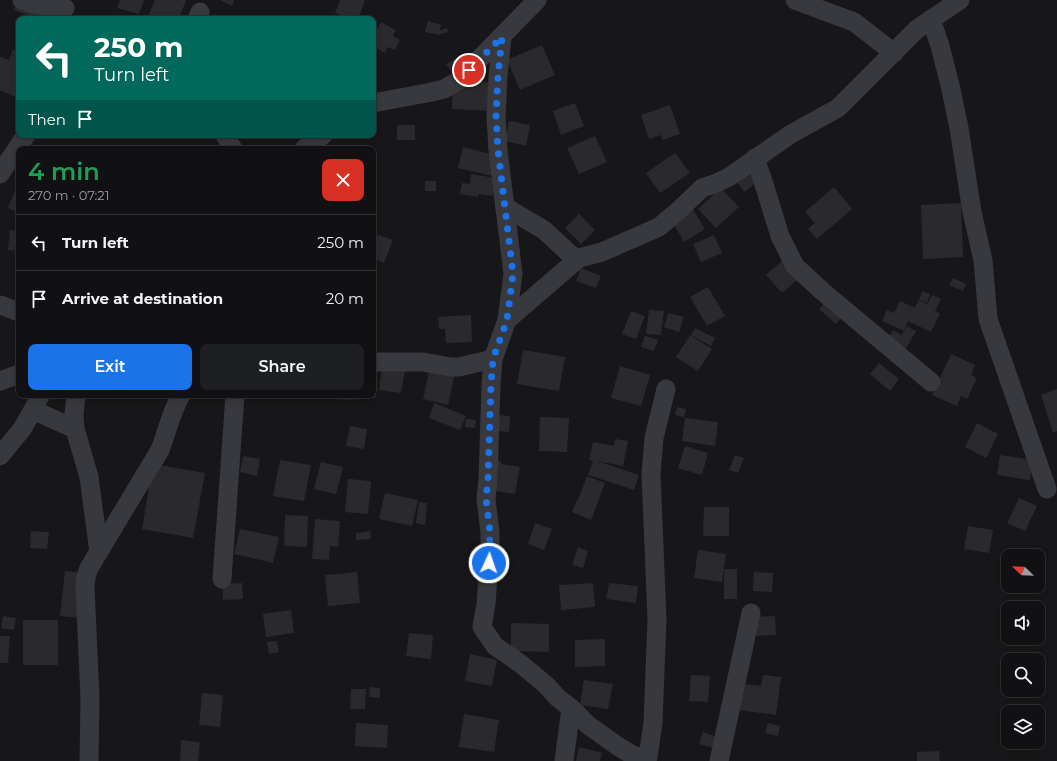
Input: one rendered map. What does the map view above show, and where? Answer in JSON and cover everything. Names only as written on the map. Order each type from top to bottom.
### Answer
[{"type":"street","points":[[22,0],[37,5],[64,9]]},
{"type":"street","points":[[376,102],[444,88],[458,81],[537,0]]},
{"type":"street","points":[[794,0],[854,22],[894,52]]},
{"type":"street","points":[[507,320],[579,258],[602,252],[659,227],[702,188],[729,177],[791,134],[838,108],[917,29],[960,0]]},
{"type":"street","points":[[931,19],[940,46],[959,128],[972,212],[983,260],[988,319],[1047,489]]},
{"type":"street","points":[[502,37],[496,117],[498,150],[513,274],[507,320],[493,359],[486,499],[490,532],[490,549],[486,604],[482,626],[495,646],[521,664],[546,685],[588,725],[634,756],[648,757],[653,723],[657,619],[651,474],[654,438],[666,389]]},
{"type":"street","points":[[308,146],[319,138]]},
{"type":"street","points":[[0,174],[16,150]]},
{"type":"street","points":[[755,158],[780,236],[795,266],[822,291],[930,382]]},
{"type":"street","points":[[505,207],[544,230],[572,256],[579,258]]},
{"type":"street","points":[[0,305],[16,311]]},
{"type":"street","points":[[376,362],[423,362],[459,367],[493,359]]},
{"type":"street","points":[[0,381],[16,375]]},
{"type":"street","points":[[76,398],[74,415],[75,429],[89,477],[99,552]]},
{"type":"street","points":[[89,761],[90,699],[85,586],[86,577],[89,568],[160,450],[180,398]]},
{"type":"street","points":[[222,579],[235,398]]},
{"type":"street","points":[[0,456],[22,429],[37,403],[75,429]]},
{"type":"street","points":[[719,761],[751,613]]},
{"type":"street","points":[[564,761],[570,708]]},
{"type":"building","points":[[120,0],[144,0],[139,14],[117,8]]},
{"type":"building","points":[[155,0],[186,0],[180,16],[148,16]]},
{"type":"building","points":[[220,0],[234,0],[232,6]]},
{"type":"building","points":[[340,0],[365,0],[359,16],[344,16],[335,13]]},
{"type":"building","points":[[17,1],[39,9],[36,16],[30,16],[14,10]]},
{"type":"building","points":[[428,21],[441,25],[440,30],[447,28],[448,32],[438,35],[425,32]]},
{"type":"building","points":[[381,22],[396,30],[393,36],[400,40],[395,50],[388,47],[385,53],[376,48],[376,27],[378,28]]},
{"type":"building","points":[[542,45],[555,75],[520,90],[507,60]]},
{"type":"building","points":[[13,49],[16,50],[16,97],[0,90],[0,57],[9,60]]},
{"type":"building","points":[[462,54],[466,61],[459,65],[463,72],[454,77],[446,64]]},
{"type":"building","points":[[453,80],[494,83],[492,111],[452,109]]},
{"type":"building","points":[[575,103],[584,126],[561,135],[553,111]]},
{"type":"building","points":[[670,105],[680,134],[662,140],[661,135],[649,139],[641,115]]},
{"type":"building","points":[[509,121],[530,125],[526,146],[505,141]]},
{"type":"building","points":[[397,125],[415,125],[415,140],[397,140]]},
{"type":"building","points":[[595,136],[607,162],[579,174],[567,148]]},
{"type":"building","points":[[463,147],[498,156],[493,176],[458,168]]},
{"type":"building","points":[[675,153],[690,173],[660,193],[646,173]]},
{"type":"building","points":[[748,158],[764,175],[745,192],[730,174]]},
{"type":"building","points":[[471,174],[496,178],[493,196],[479,194],[478,197],[460,194],[462,183],[470,184]]},
{"type":"building","points":[[425,181],[436,181],[436,191],[425,191]]},
{"type":"building","points":[[16,187],[16,212],[8,208]]},
{"type":"building","points":[[834,187],[852,209],[817,239],[808,229],[815,223],[805,212]]},
{"type":"building","points":[[721,188],[739,207],[716,228],[698,209]]},
{"type":"building","points":[[961,203],[963,257],[923,259],[921,205]]},
{"type":"building","points":[[691,206],[705,229],[684,242],[671,219]]},
{"type":"building","points":[[579,214],[595,230],[581,244],[565,228]]},
{"type":"building","points":[[10,230],[16,231],[16,251],[8,250]]},
{"type":"building","points":[[376,234],[393,240],[384,263],[377,260],[376,262]]},
{"type":"building","points":[[714,235],[722,253],[701,262],[693,244]]},
{"type":"building","points":[[788,256],[804,274],[782,293],[766,275]]},
{"type":"building","points":[[581,268],[601,276],[596,288],[576,281]]},
{"type":"building","points":[[953,278],[966,284],[963,291],[949,285]]},
{"type":"building","points":[[708,287],[725,316],[707,326],[690,297]]},
{"type":"building","points":[[922,291],[930,294],[927,303],[919,300]]},
{"type":"building","points":[[832,294],[849,309],[836,324],[819,309]]},
{"type":"building","points":[[932,295],[941,299],[935,311],[940,314],[931,332],[908,321],[904,331],[882,321],[887,310],[894,313],[900,301],[915,308],[918,300],[927,304],[926,306]]},
{"type":"building","points":[[649,310],[664,311],[661,335],[646,334]]},
{"type":"building","points":[[631,311],[645,316],[636,339],[622,334]]},
{"type":"building","points":[[668,313],[684,317],[679,332],[664,327]]},
{"type":"building","points":[[471,315],[472,342],[446,343],[445,329],[439,329],[438,317]]},
{"type":"building","points":[[907,326],[916,331],[904,352],[886,342],[893,330],[902,335]]},
{"type":"building","points":[[695,328],[715,338],[711,346],[691,335]]},
{"type":"building","points":[[690,335],[712,349],[698,371],[676,357]]},
{"type":"building","points":[[645,336],[658,340],[654,351],[641,347]]},
{"type":"building","points":[[523,350],[565,357],[559,391],[517,384]]},
{"type":"building","points":[[951,354],[975,365],[971,375],[977,378],[967,399],[961,396],[957,406],[932,395]]},
{"type":"building","points":[[431,363],[456,369],[448,405],[423,399]]},
{"type":"building","points":[[879,363],[899,379],[890,391],[870,374]]},
{"type":"building","points":[[620,366],[650,375],[641,406],[611,398]]},
{"type":"building","points":[[382,367],[405,371],[401,393],[379,390]]},
{"type":"building","points":[[1057,389],[1057,431],[1053,433],[1041,395]]},
{"type":"building","points":[[343,398],[376,398],[343,400]]},
{"type":"building","points":[[434,403],[466,416],[460,430],[429,418]]},
{"type":"building","points":[[677,407],[686,409],[684,417],[675,415]]},
{"type":"building","points":[[497,415],[510,416],[509,432],[497,431]]},
{"type":"building","points":[[540,417],[569,418],[567,452],[539,451]]},
{"type":"building","points":[[685,418],[718,422],[715,446],[682,441]]},
{"type":"building","points":[[466,419],[476,420],[475,428],[465,427]]},
{"type":"building","points":[[977,423],[998,434],[986,458],[965,447]]},
{"type":"building","points":[[350,426],[367,429],[364,449],[346,446]]},
{"type":"building","points":[[615,439],[628,441],[623,466],[597,461],[639,475],[634,490],[588,475],[593,461],[589,460],[593,442],[614,446]]},
{"type":"building","points":[[685,446],[708,453],[702,475],[678,468]]},
{"type":"building","points":[[735,455],[744,458],[738,473],[729,470]]},
{"type":"building","points":[[1000,455],[1033,460],[1030,480],[997,475]]},
{"type":"building","points":[[243,456],[260,459],[257,476],[240,472]]},
{"type":"building","points":[[488,459],[501,461],[501,464],[520,467],[515,494],[495,491]]},
{"type":"building","points":[[280,460],[311,465],[304,501],[273,496]]},
{"type":"building","points":[[321,462],[343,467],[336,494],[314,489]]},
{"type":"building","points":[[153,464],[205,473],[193,538],[142,529]]},
{"type":"building","points":[[587,476],[605,483],[591,520],[572,512]]},
{"type":"building","points":[[348,479],[371,481],[368,514],[345,512]]},
{"type":"building","points":[[385,493],[418,500],[412,526],[379,519]]},
{"type":"building","points":[[1019,498],[1037,506],[1025,531],[1007,523]]},
{"type":"building","points":[[419,502],[427,503],[425,525],[416,523]]},
{"type":"building","points":[[704,507],[729,507],[729,536],[703,536]]},
{"type":"building","points":[[285,515],[308,516],[307,547],[284,546]]},
{"type":"building","points":[[315,519],[340,521],[338,547],[330,546],[329,560],[312,559]]},
{"type":"building","points":[[535,523],[552,529],[544,550],[528,544]]},
{"type":"building","points":[[968,526],[993,530],[989,553],[964,549]]},
{"type":"building","points":[[240,529],[279,537],[273,563],[234,554]]},
{"type":"building","points":[[31,531],[49,532],[47,549],[30,548]]},
{"type":"building","points":[[370,531],[371,539],[356,540],[356,533]]},
{"type":"building","points":[[578,547],[588,551],[583,568],[572,565]]},
{"type":"building","points":[[698,550],[726,554],[722,582],[694,578]]},
{"type":"building","points":[[724,569],[737,569],[737,599],[724,599]]},
{"type":"building","points":[[65,571],[85,573],[80,618],[60,616]]},
{"type":"building","points":[[357,572],[360,603],[328,606],[325,575]]},
{"type":"building","points":[[754,572],[773,573],[772,592],[753,591]]},
{"type":"building","points":[[242,583],[243,599],[223,600],[222,584]]},
{"type":"building","points":[[593,583],[595,607],[561,610],[559,585]]},
{"type":"building","points":[[609,583],[638,586],[636,603],[606,599]]},
{"type":"building","points":[[291,610],[294,633],[266,637],[263,614]]},
{"type":"building","points":[[3,616],[16,618],[14,630],[1,628]]},
{"type":"building","points":[[775,616],[776,635],[754,636],[753,617]]},
{"type":"building","points":[[23,620],[58,620],[58,665],[23,665]]},
{"type":"building","points":[[511,623],[549,624],[549,652],[511,651]]},
{"type":"building","points":[[409,633],[433,635],[431,659],[406,656]]},
{"type":"building","points":[[0,636],[10,636],[8,663],[0,663]]},
{"type":"building","points":[[605,639],[605,666],[575,667],[575,640]]},
{"type":"building","points":[[277,641],[279,652],[269,654],[267,642]]},
{"type":"building","points":[[470,654],[497,660],[492,686],[465,681]]},
{"type":"building","points":[[691,675],[710,676],[708,702],[689,701]]},
{"type":"building","points":[[763,675],[781,677],[776,715],[739,710],[743,684],[761,686]]},
{"type":"building","points":[[584,680],[613,684],[608,709],[580,705]]},
{"type":"building","points":[[370,687],[380,688],[380,698],[369,697]]},
{"type":"building","points":[[351,689],[366,689],[365,709],[350,709]]},
{"type":"building","points":[[202,693],[223,695],[220,727],[199,725]]},
{"type":"building","points":[[464,714],[499,720],[494,752],[459,747]]},
{"type":"building","points":[[356,723],[388,725],[387,748],[355,746]]},
{"type":"building","points":[[768,723],[780,726],[778,736],[765,733]]},
{"type":"building","points":[[703,732],[717,737],[714,748],[699,744]]},
{"type":"building","points":[[181,740],[200,742],[198,761],[180,761]]},
{"type":"building","points":[[579,747],[602,753],[600,761],[576,761]]},
{"type":"building","points":[[939,751],[940,761],[917,761],[917,752]]},
{"type":"route","points":[[469,70],[502,37],[496,117],[498,150],[513,274],[507,320],[493,359],[486,499],[490,532],[489,563]]}]
